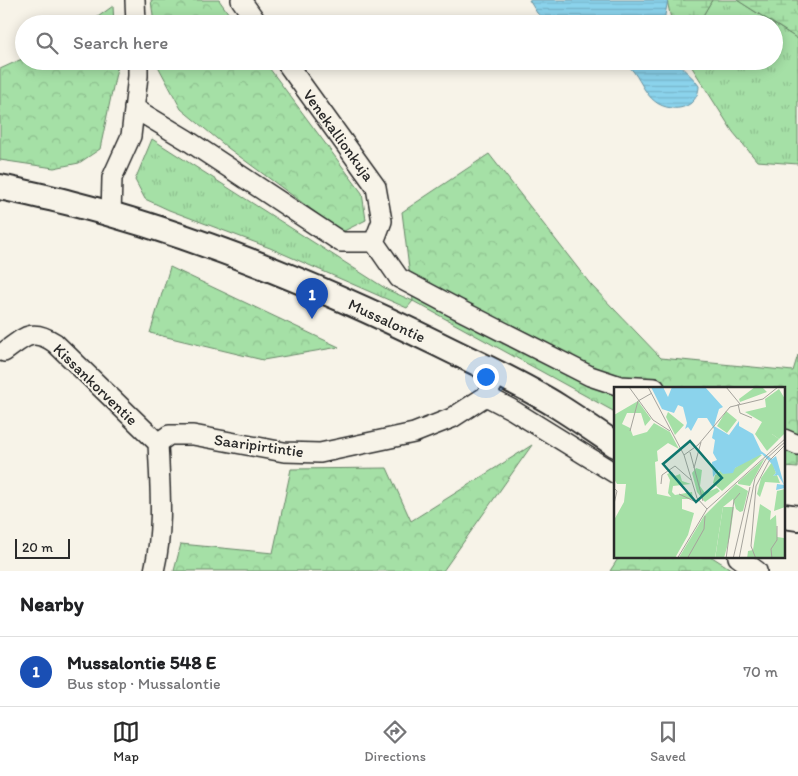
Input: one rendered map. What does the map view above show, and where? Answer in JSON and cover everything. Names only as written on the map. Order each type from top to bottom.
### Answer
[{"type":"main road","name":"Mussalontie","points":[[0,187],[111,214],[204,244],[300,281],[378,315],[498,374],[558,406],[614,444]]},
{"type":"street","points":[[135,0],[136,15]]},
{"type":"street","points":[[241,0],[252,15]]},
{"type":"street","points":[[111,214],[112,178],[131,136],[138,70]]},
{"type":"street","name":"Venekallionkuja","points":[[292,70],[376,187],[382,221],[374,242]]},
{"type":"street","points":[[134,108],[187,140],[341,242],[374,242],[399,278],[590,376],[620,386],[638,387]]},
{"type":"street","name":"Kissankorventie","points":[[4,352],[28,336],[42,335],[55,343],[158,443]]},
{"type":"street","name":"Saaripirtintie","points":[[158,443],[169,435],[193,435],[284,452],[320,453],[414,433],[452,418],[486,396],[498,374]]},
{"type":"street","points":[[486,396],[511,409],[614,473]]},
{"type":"street","points":[[786,440],[798,445]]},
{"type":"street","points":[[154,571],[159,548],[161,507],[158,443]]},
{"type":"street","points":[[739,558],[757,571]]},
{"type":"green space","points":[[151,0],[219,0],[230,15],[153,15]]},
{"type":"green space","points":[[667,0],[712,0],[703,15],[670,15]]},
{"type":"green space","points":[[712,0],[737,0],[760,15],[703,15]]},
{"type":"green space","points":[[737,0],[798,0],[798,39],[783,29],[783,15],[760,15]]},
{"type":"green space","points":[[113,6],[114,15],[100,15]]},
{"type":"green space","points":[[783,30],[798,39],[798,164],[757,161],[733,132],[694,70],[783,70]]},
{"type":"green space","points":[[15,62],[15,70],[117,70],[100,149],[79,163],[54,168],[0,160],[0,69]]},
{"type":"green space","points":[[160,70],[271,70],[362,193],[366,220],[342,232],[228,148],[181,109]]},
{"type":"green space","points":[[152,139],[388,290],[413,301],[407,308],[270,248],[145,199],[135,180]]},
{"type":"green space","points":[[489,154],[591,285],[661,358],[793,371],[798,355],[798,468],[786,467],[786,387],[614,387],[614,411],[413,301],[402,212]]},
{"type":"green space","points":[[170,267],[339,347],[263,360],[150,333]]},
{"type":"green space","points":[[532,445],[443,571],[174,571],[181,544],[273,553],[291,469],[387,468],[411,521]]},
{"type":"green space","points":[[618,558],[714,558],[734,571],[610,571]]},
{"type":"water","points":[[529,0],[668,0],[665,15],[539,15]]},
{"type":"water","points":[[632,70],[684,70],[699,86],[697,95],[687,106],[675,108],[662,106],[654,101]]},
{"type":"place","name":"Mussalontie 548 E","points":[[312,319]]}]
